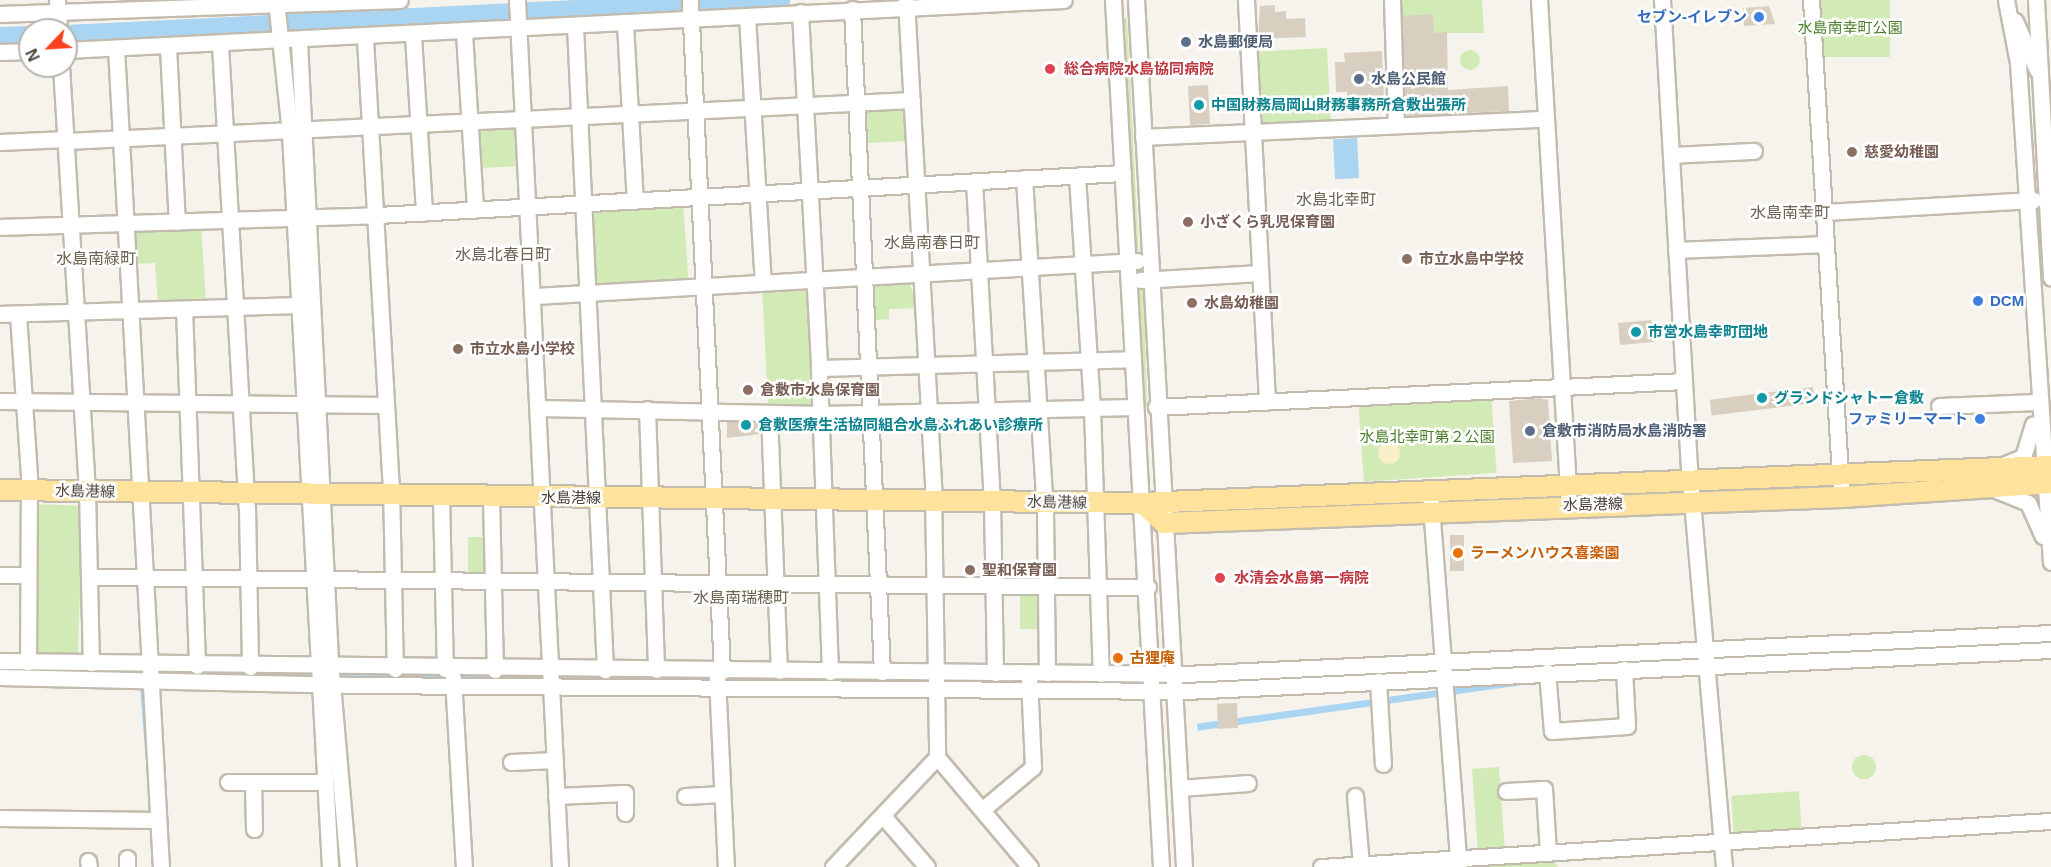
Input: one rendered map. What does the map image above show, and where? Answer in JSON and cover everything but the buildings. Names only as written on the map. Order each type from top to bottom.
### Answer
[{"type":"main road","name":"水島港線","points":[[1164,523],[1431,503],[1568,496],[1691,493],[1842,497],[1981,479],[2047,475]]},
{"type":"main road","name":"水島港線","points":[[1691,493],[1840,476],[1981,479]]},
{"type":"main road","name":"水島港線","points":[[0,490],[545,498],[1431,503]]},
{"type":"main road","points":[[1142,503],[1164,523]]},
{"type":"street","points":[[78,50],[220,45],[277,20],[336,2],[399,0]]},
{"type":"street","points":[[299,42],[464,33],[518,13],[575,26],[625,24],[690,9],[747,16],[907,3],[1064,0]]},
{"type":"street","points":[[1113,0],[1135,407],[1148,587],[1150,674],[1161,867]]},
{"type":"street","points":[[1136,0],[1156,407],[1184,867]]},
{"type":"street","points":[[1246,0],[1267,401]]},
{"type":"street","points":[[1392,0],[1395,124]]},
{"type":"street","points":[[1539,0],[1568,496]]},
{"type":"street","points":[[1662,0],[1691,493],[1724,867]]},
{"type":"street","points":[[1811,0],[1842,497]]},
{"type":"street","points":[[2007,0],[2041,78]]},
{"type":"street","points":[[2007,0],[2018,63],[2036,398],[2047,475],[2051,562]]},
{"type":"street","points":[[2036,0],[2049,199],[2051,278]]},
{"type":"street","points":[[907,3],[933,500],[938,681],[937,757],[1030,867]]},
{"type":"street","points":[[0,14],[58,16],[214,4],[277,20],[299,42],[303,105],[297,133]]},
{"type":"street","points":[[690,9],[717,499],[720,584],[718,678],[726,867]]},
{"type":"street","points":[[852,9],[878,500],[882,672]]},
{"type":"street","points":[[800,12],[827,500],[828,585],[824,678]]},
{"type":"street","points":[[518,13],[545,498],[550,678],[560,867]]},
{"type":"street","points":[[747,16],[763,282]]},
{"type":"street","points":[[277,20],[303,105]]},
{"type":"street","points":[[277,20],[297,133],[317,494],[324,676],[323,782],[330,867]]},
{"type":"street","points":[[625,24],[635,201]]},
{"type":"street","points":[[575,26],[600,498],[605,670]]},
{"type":"street","points":[[464,33],[475,210]]},
{"type":"street","points":[[413,36],[424,213]]},
{"type":"street","points":[[365,39],[368,130],[386,405],[395,669]]},
{"type":"street","points":[[220,45],[246,494],[250,667]]},
{"type":"street","points":[[168,47],[177,222]]},
{"type":"street","points":[[116,48],[141,493],[153,820],[161,867]]},
{"type":"street","points":[[0,52],[18,51]]},
{"type":"street","points":[[63,78],[87,491],[91,663]]},
{"type":"street","points":[[0,142],[419,128],[912,100]]},
{"type":"street","points":[[1143,137],[1546,119]]},
{"type":"street","points":[[1671,155],[1754,151]]},
{"type":"street","points":[[0,227],[424,213],[1123,173]]},
{"type":"street","points":[[1077,176],[1097,502],[1101,674]]},
{"type":"street","points":[[1024,178],[1044,502],[1047,674]]},
{"type":"street","points":[[974,181],[992,501],[995,673]]},
{"type":"street","points":[[1824,212],[2049,199]]},
{"type":"street","points":[[1676,250],[1826,244]]},
{"type":"street","points":[[535,296],[1149,260]]},
{"type":"street","points":[[1129,280],[1260,273]]},
{"type":"street","points":[[0,314],[306,305]]},
{"type":"street","points":[[184,309],[194,494],[196,578],[193,672]]},
{"type":"street","points":[[18,314],[29,490],[28,662]]},
{"type":"street","points":[[819,368],[1133,359]]},
{"type":"street","points":[[1156,407],[1684,381]]},
{"type":"street","points":[[1939,406],[2036,398]]},
{"type":"street","points":[[1981,479],[2023,457],[2033,435],[2036,398]]},
{"type":"street","points":[[0,401],[386,405]]},
{"type":"street","points":[[540,408],[595,407],[822,414],[1135,407]]},
{"type":"street","points":[[647,409],[656,670]]},
{"type":"street","points":[[769,413],[779,671]]},
{"type":"street","points":[[1981,479],[2028,503],[2051,562]]},
{"type":"street","points":[[441,497],[443,582],[449,669],[454,686],[464,867]]},
{"type":"street","points":[[491,497],[495,670]]},
{"type":"street","points":[[1431,503],[1459,863]]},
{"type":"street","points":[[0,575],[28,575]]},
{"type":"street","points":[[90,577],[1148,587]]},
{"type":"street","points":[[0,677],[146,676],[250,667],[324,676],[454,686],[550,678],[605,670],[656,670],[718,678],[779,671],[824,678],[882,672],[938,681],[995,673],[1029,681],[1047,674],[1444,670],[1559,666],[1624,669],[1705,665],[1876,649],[1981,644],[2051,633]]},
{"type":"street","points":[[1981,644],[2051,650]]},
{"type":"street","points":[[193,672],[324,676],[395,669],[449,669],[495,670],[550,678],[1029,681],[1174,690],[1378,681],[1444,670],[1559,666],[1704,649],[1876,649]]},
{"type":"street","points":[[0,661],[91,663],[146,676]]},
{"type":"street","points":[[1559,666],[1552,730],[1627,726],[1624,669]]},
{"type":"street","points":[[324,676],[348,867]]},
{"type":"street","points":[[982,809],[1033,767],[1029,681]]},
{"type":"street","points":[[1378,681],[1383,764]]},
{"type":"street","points":[[833,867],[937,757]]},
{"type":"street","points":[[512,762],[555,760]]},
{"type":"street","points":[[228,782],[253,784],[323,782]]},
{"type":"street","points":[[1180,788],[1248,783]]},
{"type":"street","points":[[253,784],[254,829]]},
{"type":"street","points":[[1506,792],[1544,789],[1557,858]]},
{"type":"street","points":[[556,796],[625,793],[625,813]]},
{"type":"street","points":[[685,796],[722,794]]},
{"type":"street","points":[[1355,796],[1361,864]]},
{"type":"street","points":[[883,816],[927,867]]},
{"type":"street","points":[[0,818],[153,820]]},
{"type":"street","points":[[1321,867],[1557,858],[1722,842],[2051,821]]},
{"type":"green space","points":[[1397,0],[1482,0],[1484,33],[1434,33],[1433,15],[1398,17]]},
{"type":"green space","name":"水島南幸町公園","points":[[1820,0],[1890,0],[1890,57],[1820,57]]},
{"type":"green space","points":[[1122,18],[1127,18],[1139,256],[1136,255]]},
{"type":"green space","points":[[1327,48],[1331,125],[1256,129],[1252,52]]},
{"type":"green space","points":[[1470,50],[1477,53],[1480,60],[1477,67],[1470,70],[1463,67],[1460,60],[1463,53]]},
{"type":"green space","points":[[906,103],[908,141],[862,143],[860,105]]},
{"type":"green space","points":[[518,127],[520,166],[474,168],[472,129]]},
{"type":"green space","points":[[683,202],[688,280],[593,287],[587,209]]},
{"type":"green space","points":[[201,224],[206,302],[158,303],[155,263],[132,264],[131,227]]},
{"type":"green space","points":[[909,280],[917,308],[889,309],[889,319],[872,320],[870,283]]},
{"type":"green space","points":[[1138,285],[1144,285],[1147,407],[1144,407]]},
{"type":"green space","points":[[811,287],[817,410],[769,412],[762,290]]},
{"type":"green space","name":"水島北幸町第２公園","points":[[1491,393],[1497,473],[1364,482],[1358,402]]},
{"type":"green space","points":[[31,504],[83,506],[78,659],[26,657]]},
{"type":"green space","points":[[468,537],[488,537],[488,580],[468,580]]},
{"type":"green space","points":[[1020,590],[1043,590],[1043,629],[1020,629]]},
{"type":"green space","points":[[1864,755],[1873,758],[1876,767],[1873,776],[1864,779],[1855,776],[1852,767],[1855,758]]},
{"type":"green space","points":[[1499,767],[1505,848],[1478,850],[1472,769]]},
{"type":"green space","points":[[1799,791],[1802,830],[1734,835],[1731,796]]},
{"type":"green space","points":[[1553,859],[1558,867],[1468,867],[1471,863]]},
{"type":"sand","points":[[1385,442],[1393,442],[1400,449],[1400,457],[1393,464],[1385,464],[1378,457],[1378,449]]},
{"type":"water","points":[[1357,138],[1359,178],[1335,179],[1333,139]]},
{"type":"water","points":[[2038,638],[2039,645],[1719,659],[1718,653]]},
{"type":"water","points":[[1693,654],[1694,661],[1198,731],[1197,724]]},
{"type":"water","points":[[0,666],[1133,679],[1133,685],[352,679],[0,671]]},
{"type":"waterway","points":[[523,8],[658,0]]},
{"type":"waterway","points":[[78,34],[780,0]]},
{"type":"waterway","points":[[284,21],[514,9]]},
{"type":"waterway","points":[[78,28],[274,21]]},
{"type":"waterway","points":[[0,30],[18,29]]},
{"type":"waterway","points":[[0,37],[18,36]]},
{"type":"waterway","points":[[141,686],[151,814]]},
{"type":"place","name":"セブン-イレブン","points":[[1759,17]]},
{"type":"place","name":"水島郵便局","points":[[1186,42]]},
{"type":"place","name":"総合病院水島協同病院","points":[[1050,69]]},
{"type":"place","name":"水島公民館","points":[[1359,79]]},
{"type":"place","name":"中国財務局岡山財務事務所倉敷出張所","points":[[1199,105]]},
{"type":"place","name":"慈愛幼稚園","points":[[1852,152]]},
{"type":"place","name":"小ざくら乳児保育園","points":[[1188,222]]},
{"type":"place","name":"市立水島中学校","points":[[1407,259]]},
{"type":"place","name":"DCM","points":[[1978,301]]},
{"type":"place","name":"水島幼稚園","points":[[1192,303]]},
{"type":"place","name":"市営水島幸町団地","points":[[1636,332]]},
{"type":"place","name":"市立水島小学校","points":[[458,349]]},
{"type":"place","name":"倉敷市水島保育園","points":[[748,390]]},
{"type":"place","name":"グランドシャトー倉敷","points":[[1762,398]]},
{"type":"place","name":"ファミリーマート","points":[[1980,419]]},
{"type":"place","name":"倉敷医療生活協同組合水島ふれあい診療所","points":[[746,425]]},
{"type":"place","name":"倉敷市消防局水島消防署","points":[[1530,431]]},
{"type":"place","name":"ラーメンハウス喜楽園","points":[[1458,553]]},
{"type":"place","name":"聖和保育園","points":[[970,570]]},
{"type":"place","name":"水清会水島第一病院","points":[[1220,578]]},
{"type":"place","name":"古狸庵","points":[[1118,658]]},
{"type":"district","name":"水島北幸町","points":[[1336,200]]},
{"type":"district","name":"水島南幸町","points":[[1790,213]]},
{"type":"district","name":"水島南春日町","points":[[932,243]]},
{"type":"district","name":"水島北春日町","points":[[503,255]]},
{"type":"district","name":"水島南緑町","points":[[96,259]]},
{"type":"district","name":"水島南瑞穂町","points":[[741,598]]}]
